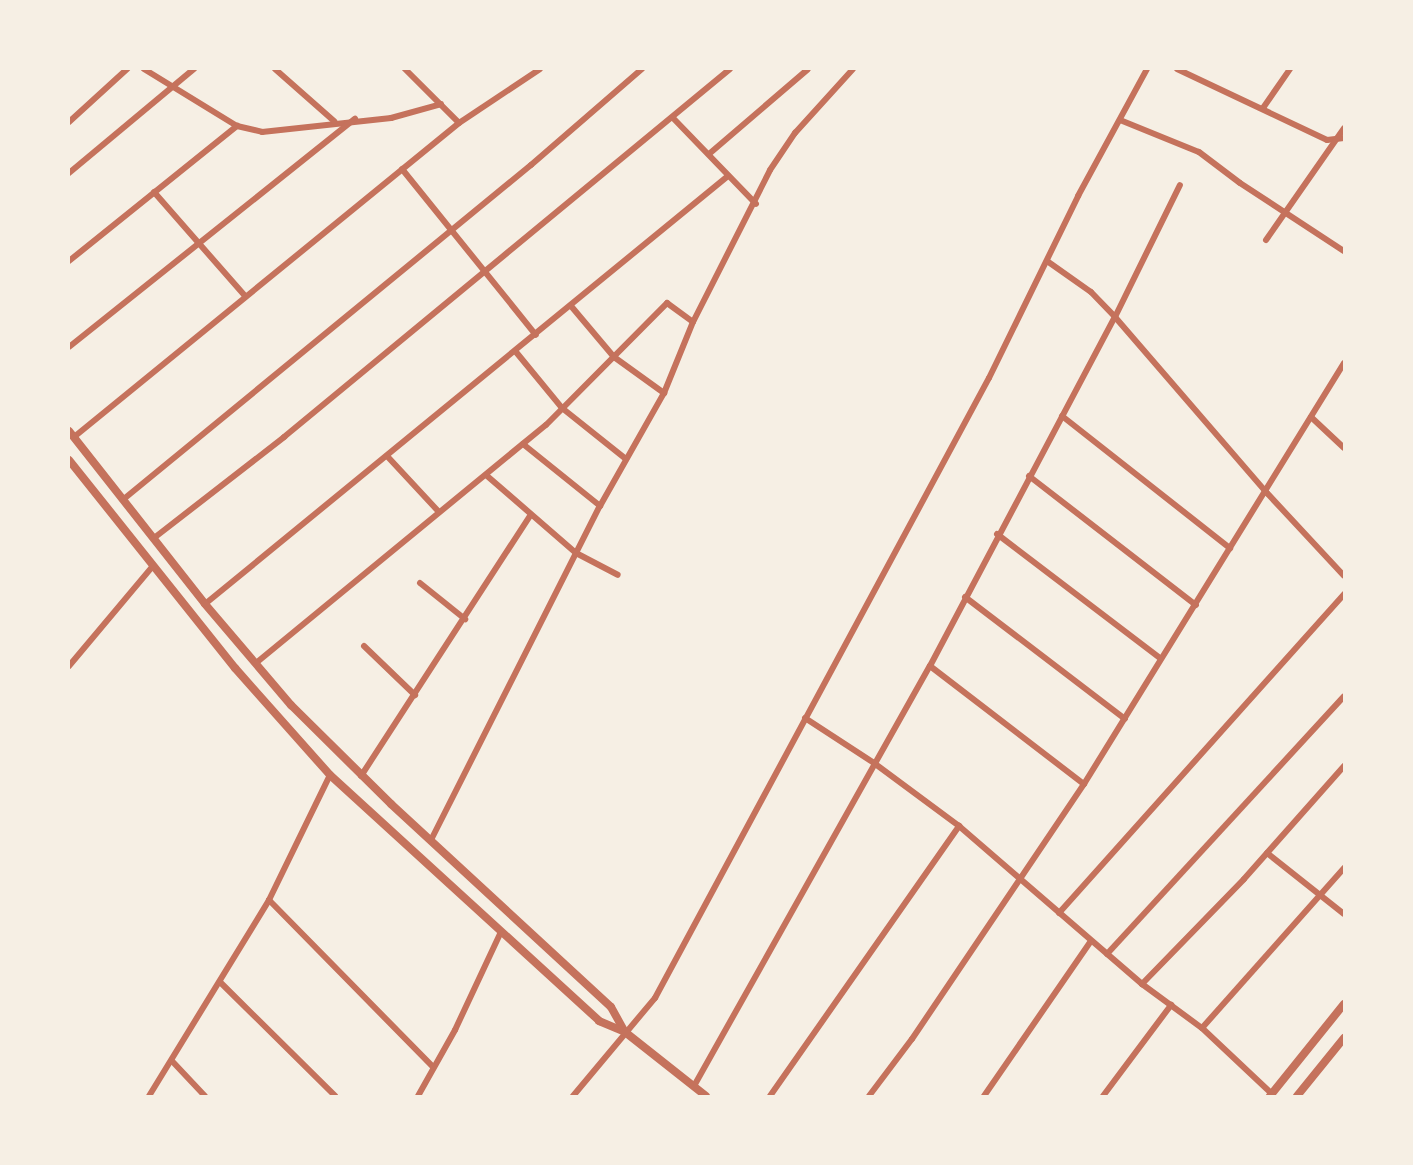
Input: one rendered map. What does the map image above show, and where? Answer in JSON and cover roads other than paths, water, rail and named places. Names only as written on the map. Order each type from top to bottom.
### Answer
[{"type":"street","points":[[69,122],[127,69]]},
{"type":"street","points":[[144,69],[237,126],[262,132],[355,119],[412,115],[441,104]]},
{"type":"street","points":[[69,173],[174,89],[194,69]]},
{"type":"street","points":[[275,69],[334,122]]},
{"type":"street","points":[[405,69],[459,123]]},
{"type":"street","points":[[124,498],[453,229],[642,69]]},
{"type":"street","points":[[154,538],[284,437],[484,270],[674,118],[729,69]]},
{"type":"street","points":[[709,154],[808,69]]},
{"type":"street","points":[[431,840],[600,506],[663,393],[693,322],[756,204],[770,170],[795,133],[853,69]]},
{"type":"street","points":[[573,1096],[655,998],[989,378],[1147,69]]},
{"type":"street","points":[[1177,69],[1327,140],[1342,137]]},
{"type":"street","points":[[1263,108],[1290,69]]},
{"type":"street","points":[[535,70],[459,123],[72,434],[205,604],[291,705],[362,776],[611,1007],[625,1032]]},
{"type":"street","points":[[674,118],[756,204]]},
{"type":"street","points":[[69,347],[202,244],[355,119]]},
{"type":"street","points":[[1120,120],[1199,152],[1286,214],[1344,251]]},
{"type":"street","points":[[69,261],[237,126]]},
{"type":"street","points":[[1266,240],[1342,137],[1344,129]]},
{"type":"street","points":[[402,169],[453,229],[536,335]]},
{"type":"street","points":[[205,604],[516,352],[728,176]]},
{"type":"street","points":[[694,1086],[930,666],[1115,317],[1180,185]]},
{"type":"street","points":[[154,192],[202,244],[245,296]]},
{"type":"street","points":[[1047,261],[1090,292],[1115,317],[1267,493],[1344,576]]},
{"type":"street","points":[[256,663],[523,444],[667,303],[693,322]]},
{"type":"street","points":[[571,306],[614,357],[663,393]]},
{"type":"street","points":[[516,352],[562,408],[626,459]]},
{"type":"street","points":[[869,1096],[1084,784],[1160,658],[1267,493],[1344,363]]},
{"type":"street","points":[[1062,416],[1230,548]]},
{"type":"street","points":[[1311,417],[1344,447]]},
{"type":"street","points":[[523,444],[600,506]]},
{"type":"street","points":[[387,456],[439,512]]},
{"type":"street","points":[[69,460],[286,730],[330,775],[500,934],[599,1021],[625,1032],[706,1096]]},
{"type":"street","points":[[486,475],[530,516],[576,553],[618,575]]},
{"type":"street","points":[[1029,476],[1196,605]]},
{"type":"street","points":[[362,776],[530,516]]},
{"type":"street","points":[[998,534],[1160,658]]},
{"type":"street","points":[[69,666],[153,566]]},
{"type":"street","points":[[420,583],[465,619]]},
{"type":"street","points":[[1059,913],[1344,594]]},
{"type":"street","points":[[965,597],[1125,719]]},
{"type":"street","points":[[364,646],[415,695]]},
{"type":"street","points":[[930,666],[1084,784]]},
{"type":"street","points":[[1107,954],[1344,696]]},
{"type":"street","points":[[805,718],[874,763],[959,826],[1021,877],[1142,984],[1202,1028],[1271,1095],[1344,1004]]},
{"type":"street","points":[[1142,984],[1268,853],[1344,766]]},
{"type":"street","points":[[149,1096],[269,900],[330,775]]},
{"type":"street","points":[[770,1096],[959,826]]},
{"type":"street","points":[[1268,853],[1344,914]]},
{"type":"street","points":[[1202,1028],[1344,868]]},
{"type":"street","points":[[269,900],[433,1067]]},
{"type":"street","points":[[418,1096],[500,934]]},
{"type":"street","points":[[984,1096],[1091,940]]},
{"type":"street","points":[[219,982],[335,1096]]},
{"type":"street","points":[[1103,1096],[1171,1005]]},
{"type":"street","points":[[1297,1096],[1344,1038]]},
{"type":"street","points":[[172,1061],[206,1096]]}]
